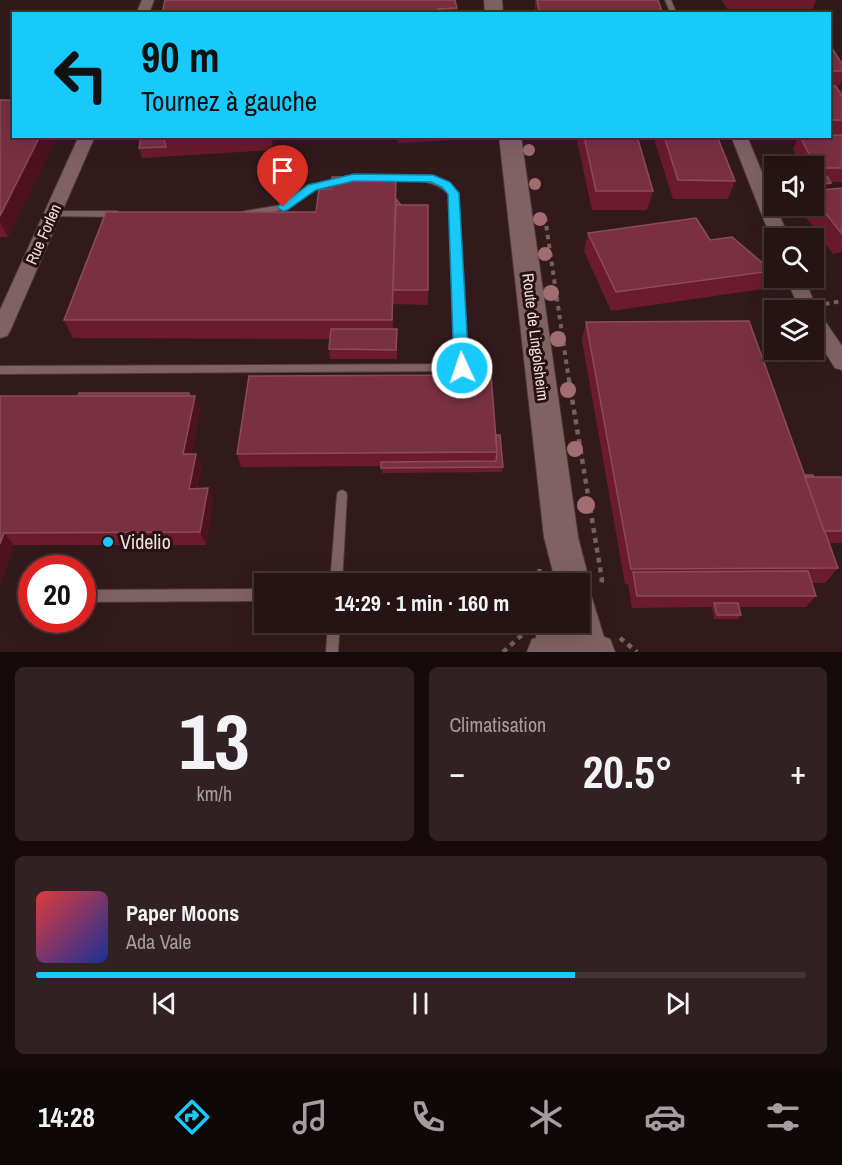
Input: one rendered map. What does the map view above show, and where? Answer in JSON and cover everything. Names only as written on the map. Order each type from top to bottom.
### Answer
[{"type":"main road","name":"Route de Lingolsheim","points":[[510,138],[561,537]]},
{"type":"main road","points":[[559,573],[561,537]]},
{"type":"main road","points":[[561,537],[576,573]]},
{"type":"main road","points":[[545,638],[593,650],[590,631]]},
{"type":"street","name":"Rue Forlen","points":[[0,331],[86,138]]},
{"type":"street","points":[[740,138],[776,228]]},
{"type":"street","points":[[824,333],[842,362]]},
{"type":"lane","points":[[235,214],[283,207],[312,187],[354,178]]},
{"type":"lane","points":[[0,370],[462,368],[453,193],[446,185],[433,179],[376,178]]},
{"type":"lane","points":[[52,214],[132,214]]},
{"type":"lane","points":[[337,573],[342,495]]},
{"type":"lane","points":[[96,596],[254,595]]},
{"type":"lane","points":[[332,652],[333,633]]},
{"type":"path","points":[[544,210],[578,439],[602,580],[590,589]]},
{"type":"path","points":[[503,652],[523,634],[545,638]]},
{"type":"building","points":[[165,0],[455,0],[457,8],[438,9],[439,12],[162,12]]},
{"type":"building","points":[[537,0],[658,0],[662,12],[540,12]]},
{"type":"building","points":[[831,48],[842,64],[842,71],[831,71]]},
{"type":"building","points":[[831,86],[836,86],[842,96],[842,120],[831,120]]},
{"type":"building","points":[[0,100],[12,100],[12,138],[39,138],[0,216]]},
{"type":"building","points":[[831,135],[842,135],[842,168],[824,168],[824,156],[810,156],[801,138],[831,138]]},
{"type":"building","points":[[141,138],[164,138],[166,147],[139,148]]},
{"type":"building","points":[[584,138],[638,138],[653,191],[596,191]]},
{"type":"building","points":[[665,138],[718,138],[735,181],[678,180]]},
{"type":"building","points":[[332,177],[396,177],[392,320],[64,320],[106,212],[316,212],[319,189],[331,189]]},
{"type":"building","points":[[824,177],[828,177],[831,183],[824,184]]},
{"type":"building","points":[[842,188],[842,234],[824,211],[824,190]]},
{"type":"building","points":[[396,205],[428,205],[428,290],[393,290]]},
{"type":"building","points":[[696,218],[710,240],[732,237],[764,264],[764,272],[616,292],[588,233]]},
{"type":"building","points":[[749,321],[838,568],[631,569],[586,322]]},
{"type":"building","points":[[331,329],[397,329],[396,350],[329,349]]},
{"type":"building","points":[[491,375],[497,452],[237,454],[249,376]]},
{"type":"building","points":[[79,393],[189,393],[189,396],[78,396]]},
{"type":"building","points":[[0,396],[195,396],[183,454],[196,454],[189,489],[208,488],[200,532],[4,533],[0,544]]},
{"type":"building","points":[[496,435],[500,435],[503,467],[381,468],[381,462],[496,461]]},
{"type":"building","points":[[805,477],[842,477],[842,531],[824,531]]},
{"type":"building","points":[[808,571],[816,596],[637,596],[633,572]]},
{"type":"building","points":[[714,603],[738,603],[741,615],[717,615]]},
{"type":"place","name":"Videlio","points":[[108,542]]},
{"type":"route","points":[[283,207],[312,187],[354,178],[433,179],[446,185],[453,193],[462,368]]}]
